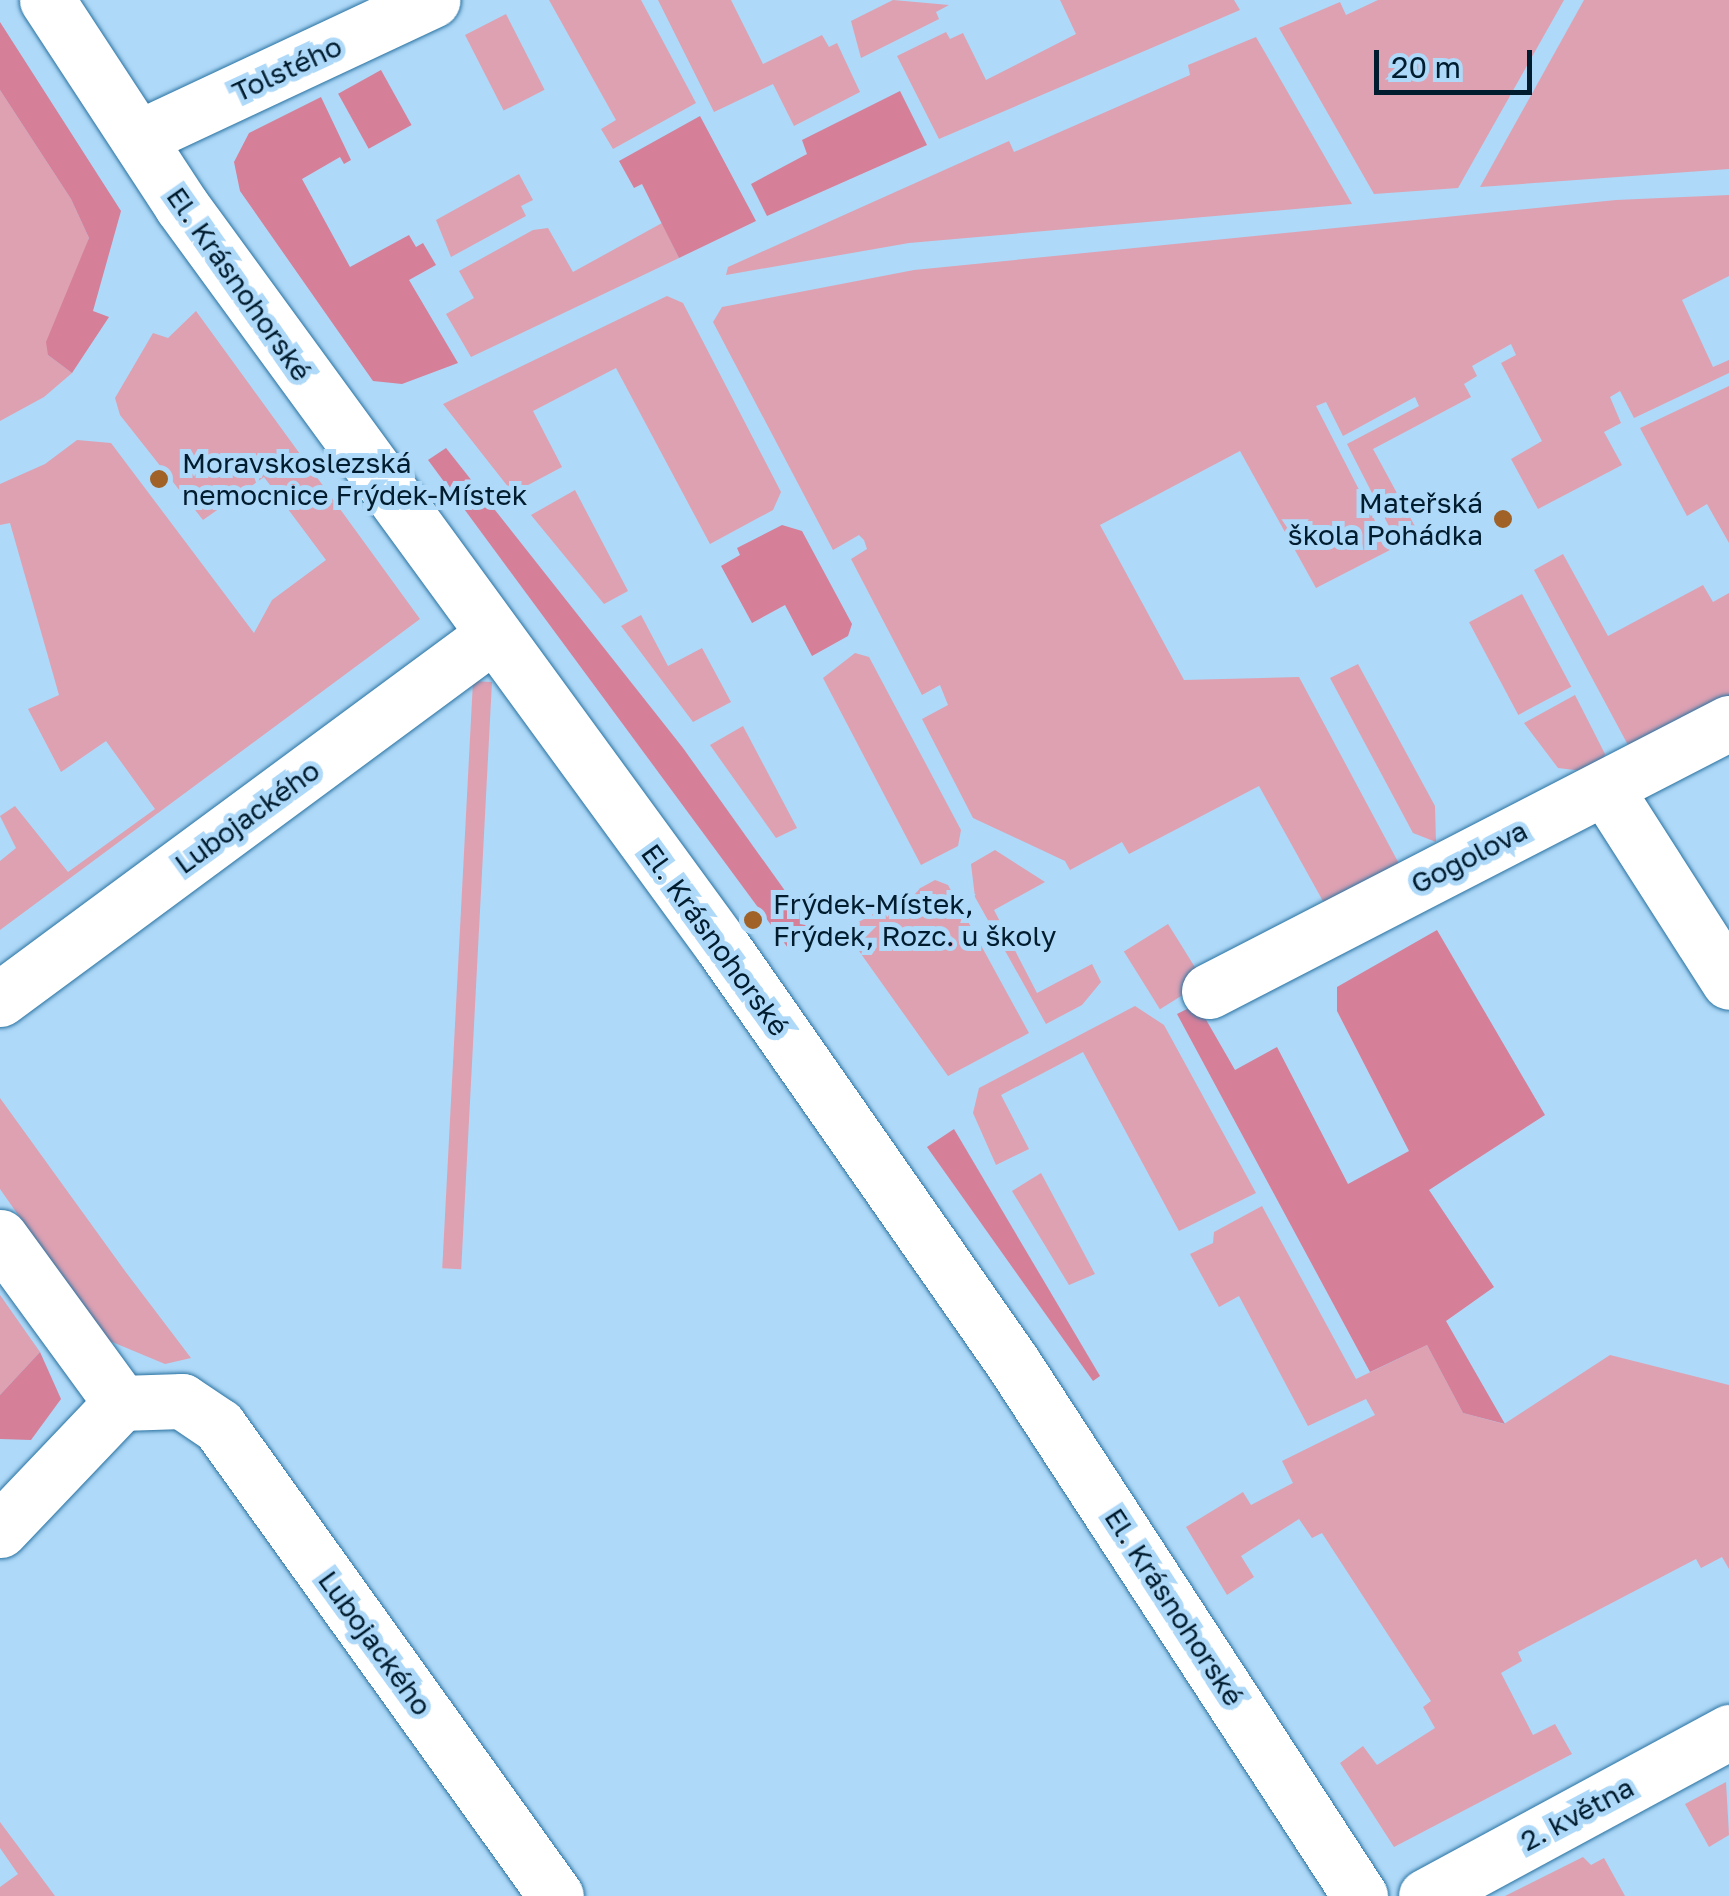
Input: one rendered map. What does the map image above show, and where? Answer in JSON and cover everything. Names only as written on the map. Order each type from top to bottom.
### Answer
[{"type":"street","name":"El. Krásnohorské","points":[[47,0],[181,205],[722,946],[1022,1376],[1360,1896]]},
{"type":"street","name":"Tolstého","points":[[140,138],[433,0]]},
{"type":"street","name":"Lubojackého","points":[[0,998],[493,635]]},
{"type":"street","name":"Gogolova","points":[[1209,990],[1729,723]]},
{"type":"street","points":[[1605,788],[1729,982]]},
{"type":"street","points":[[0,1237],[121,1403],[0,1530]]},
{"type":"street","name":"Lubojackého","points":[[121,1403],[182,1402],[219,1426],[556,1896]]},
{"type":"street","name":"2. května","points":[[1426,1896],[1729,1732]]},
{"type":"shaded area","points":[[549,0],[641,0],[696,103],[613,149],[601,129],[616,120]]},
{"type":"shaded area","points":[[658,0],[731,0],[763,64],[822,35],[829,47],[837,43],[860,92],[794,126],[773,84],[714,112]]},
{"type":"shaded area","points":[[893,0],[949,5],[936,12],[939,19],[861,58],[851,21]]},
{"type":"shaded area","points":[[1060,0],[1234,0],[1240,10],[939,139],[897,56],[946,32],[950,39],[963,33],[986,80],[1076,34]]},
{"type":"shaded area","points":[[1378,0],[1564,0],[1458,188],[1374,194],[1279,28],[1340,2],[1346,15]]},
{"type":"shaded area","points":[[1584,0],[1729,0],[1729,169],[1480,187]]},
{"type":"shaded area","points":[[506,14],[545,90],[504,111],[465,35]]},
{"type":"shaded area","points":[[0,22],[121,211],[93,311],[109,317],[72,373],[48,355],[46,342],[89,238],[71,199],[0,90]]},
{"type":"shaded area","points":[[1256,37],[1352,204],[909,243],[726,275],[728,267],[1009,141],[1014,152],[1190,75],[1188,65]]},
{"type":"shaded area","points":[[381,70],[412,125],[369,149],[338,94]]},
{"type":"shaded area","points":[[0,90],[71,199],[89,238],[48,355],[72,373],[44,397],[0,421]]},
{"type":"shaded area","points":[[900,91],[927,145],[767,216],[751,184],[807,154],[802,140]]},
{"type":"shaded area","points":[[321,97],[351,160],[344,164],[340,157],[302,179],[350,267],[409,235],[416,247],[423,243],[436,265],[409,280],[458,363],[402,384],[373,381],[240,191],[234,162],[249,133]]},
{"type":"shaded area","points":[[700,116],[756,221],[679,258],[642,184],[634,188],[619,161]]},
{"type":"shaded area","points":[[519,174],[533,200],[521,206],[526,216],[451,257],[436,220]]},
{"type":"shaded area","points":[[1729,195],[1729,276],[1682,300],[1713,367],[1729,360],[1729,373],[1634,418],[1620,391],[1610,397],[1621,423],[1604,432],[1622,465],[1538,509],[1511,459],[1542,441],[1501,363],[1516,355],[1511,344],[1472,366],[1477,376],[1464,384],[1471,397],[1373,449],[1417,530],[1397,542],[1347,444],[1419,406],[1415,397],[1343,436],[1326,402],[1316,406],[1390,550],[1316,588],[1240,451],[1100,525],[1184,680],[1299,677],[1404,873],[1329,912],[1259,786],[1129,854],[1122,842],[1070,870],[1065,861],[973,818],[922,719],[948,705],[940,685],[922,695],[851,559],[867,549],[864,540],[859,535],[833,550],[713,322],[722,307],[914,270],[1616,200]]},
{"type":"shaded area","points":[[662,223],[679,258],[471,357],[446,314],[474,298],[459,271],[533,230],[548,228],[573,272]]},
{"type":"shaded area","points":[[667,296],[683,303],[781,492],[773,510],[710,544],[616,368],[533,411],[562,467],[513,493],[443,404]]},
{"type":"shaded area","points":[[196,311],[420,619],[0,930],[0,861],[16,848],[0,816],[15,806],[68,872],[155,809],[106,741],[61,772],[28,709],[59,695],[10,523],[0,525],[0,484],[45,464],[77,440],[111,443],[254,633],[272,600],[326,560],[264,477],[203,520],[120,415],[115,398],[153,333],[168,338]]},
{"type":"shaded area","points":[[1729,386],[1729,543],[1707,504],[1687,516],[1640,428]]},
{"type":"shaded area","points":[[446,448],[683,748],[813,930],[788,948],[428,460]]},
{"type":"shaded area","points":[[575,490],[628,591],[604,604],[531,515]]},
{"type":"shaded area","points":[[782,525],[802,531],[852,624],[848,636],[812,656],[785,605],[752,623],[721,566],[740,555],[737,548]]},
{"type":"shaded area","points":[[1563,554],[1608,636],[1703,585],[1713,602],[1729,593],[1729,705],[1628,745],[1534,570]]},
{"type":"shaded area","points":[[1522,594],[1571,687],[1518,715],[1469,622]]},
{"type":"shaded area","points":[[641,615],[668,666],[702,648],[731,702],[693,722],[621,626]]},
{"type":"shaded area","points":[[855,653],[869,657],[961,830],[958,846],[921,865],[823,678]]},
{"type":"shaded area","points":[[1358,664],[1435,806],[1436,842],[1413,833],[1330,678]]},
{"type":"shaded area","points":[[473,681],[492,682],[461,1269],[442,1268]]},
{"type":"shaded area","points":[[1575,695],[1605,754],[1600,773],[1558,768],[1524,723]]},
{"type":"shaded area","points":[[743,726],[797,828],[776,838],[710,745]]},
{"type":"shaded area","points":[[995,850],[1045,882],[994,910],[1037,993],[1092,964],[1101,982],[1082,1005],[1046,1024],[975,897],[971,864]]},
{"type":"shaded area","points":[[935,880],[948,885],[1029,1033],[948,1076],[844,930]]},
{"type":"shaded area","points":[[1168,924],[1204,982],[1160,1009],[1124,952]]},
{"type":"shaded area","points":[[1437,930],[1545,1115],[1429,1190],[1494,1287],[1446,1321],[1505,1424],[1463,1413],[1427,1345],[1370,1372],[1177,1014],[1197,1004],[1235,1070],[1277,1047],[1348,1184],[1409,1151],[1337,1011],[1337,987]]},
{"type":"shaded area","points":[[1135,1006],[1164,1025],[1256,1193],[1179,1231],[1083,1052],[1001,1095],[1029,1149],[996,1165],[973,1113],[979,1088]]},
{"type":"shaded area","points":[[0,1098],[191,1358],[165,1364],[105,1339],[0,1189]]},
{"type":"shaded area","points":[[954,1129],[1100,1376],[1093,1381],[927,1147]]},
{"type":"shaded area","points":[[1041,1173],[1095,1274],[1069,1285],[1012,1191]]},
{"type":"shaded area","points":[[1262,1206],[1356,1379],[1427,1345],[1463,1413],[1504,1424],[1610,1355],[1729,1385],[1729,1569],[1722,1557],[1701,1568],[1696,1559],[1518,1652],[1522,1661],[1501,1673],[1533,1735],[1555,1724],[1572,1754],[1394,1847],[1340,1763],[1363,1746],[1377,1765],[1435,1728],[1423,1707],[1431,1701],[1322,1533],[1312,1538],[1299,1519],[1241,1556],[1254,1577],[1227,1595],[1186,1527],[1243,1492],[1251,1505],[1293,1483],[1282,1461],[1375,1415],[1366,1399],[1308,1426],[1239,1296],[1219,1307],[1190,1254],[1213,1243],[1214,1232]]},
{"type":"shaded area","points":[[0,1295],[40,1352],[0,1395]]},
{"type":"shaded area","points":[[40,1352],[61,1399],[31,1440],[0,1439],[0,1395]]},
{"type":"shaded area","points":[[1726,1782],[1729,1835],[1709,1847],[1685,1804]]},
{"type":"shaded area","points":[[0,1822],[55,1896],[0,1896],[0,1887],[18,1874],[0,1848]]},
{"type":"shaded area","points":[[1583,1857],[1591,1865],[1604,1858],[1625,1896],[1505,1896]]},
{"type":"place","name":"Moravskoslezská nemocnice Frýdek-Místek","points":[[159,479]]},
{"type":"place","name":"Mateřská škola Pohádka","points":[[1503,519]]},
{"type":"place","name":"Frýdek-Místek, Frýdek, Rozc. u školy","points":[[753,920]]}]
